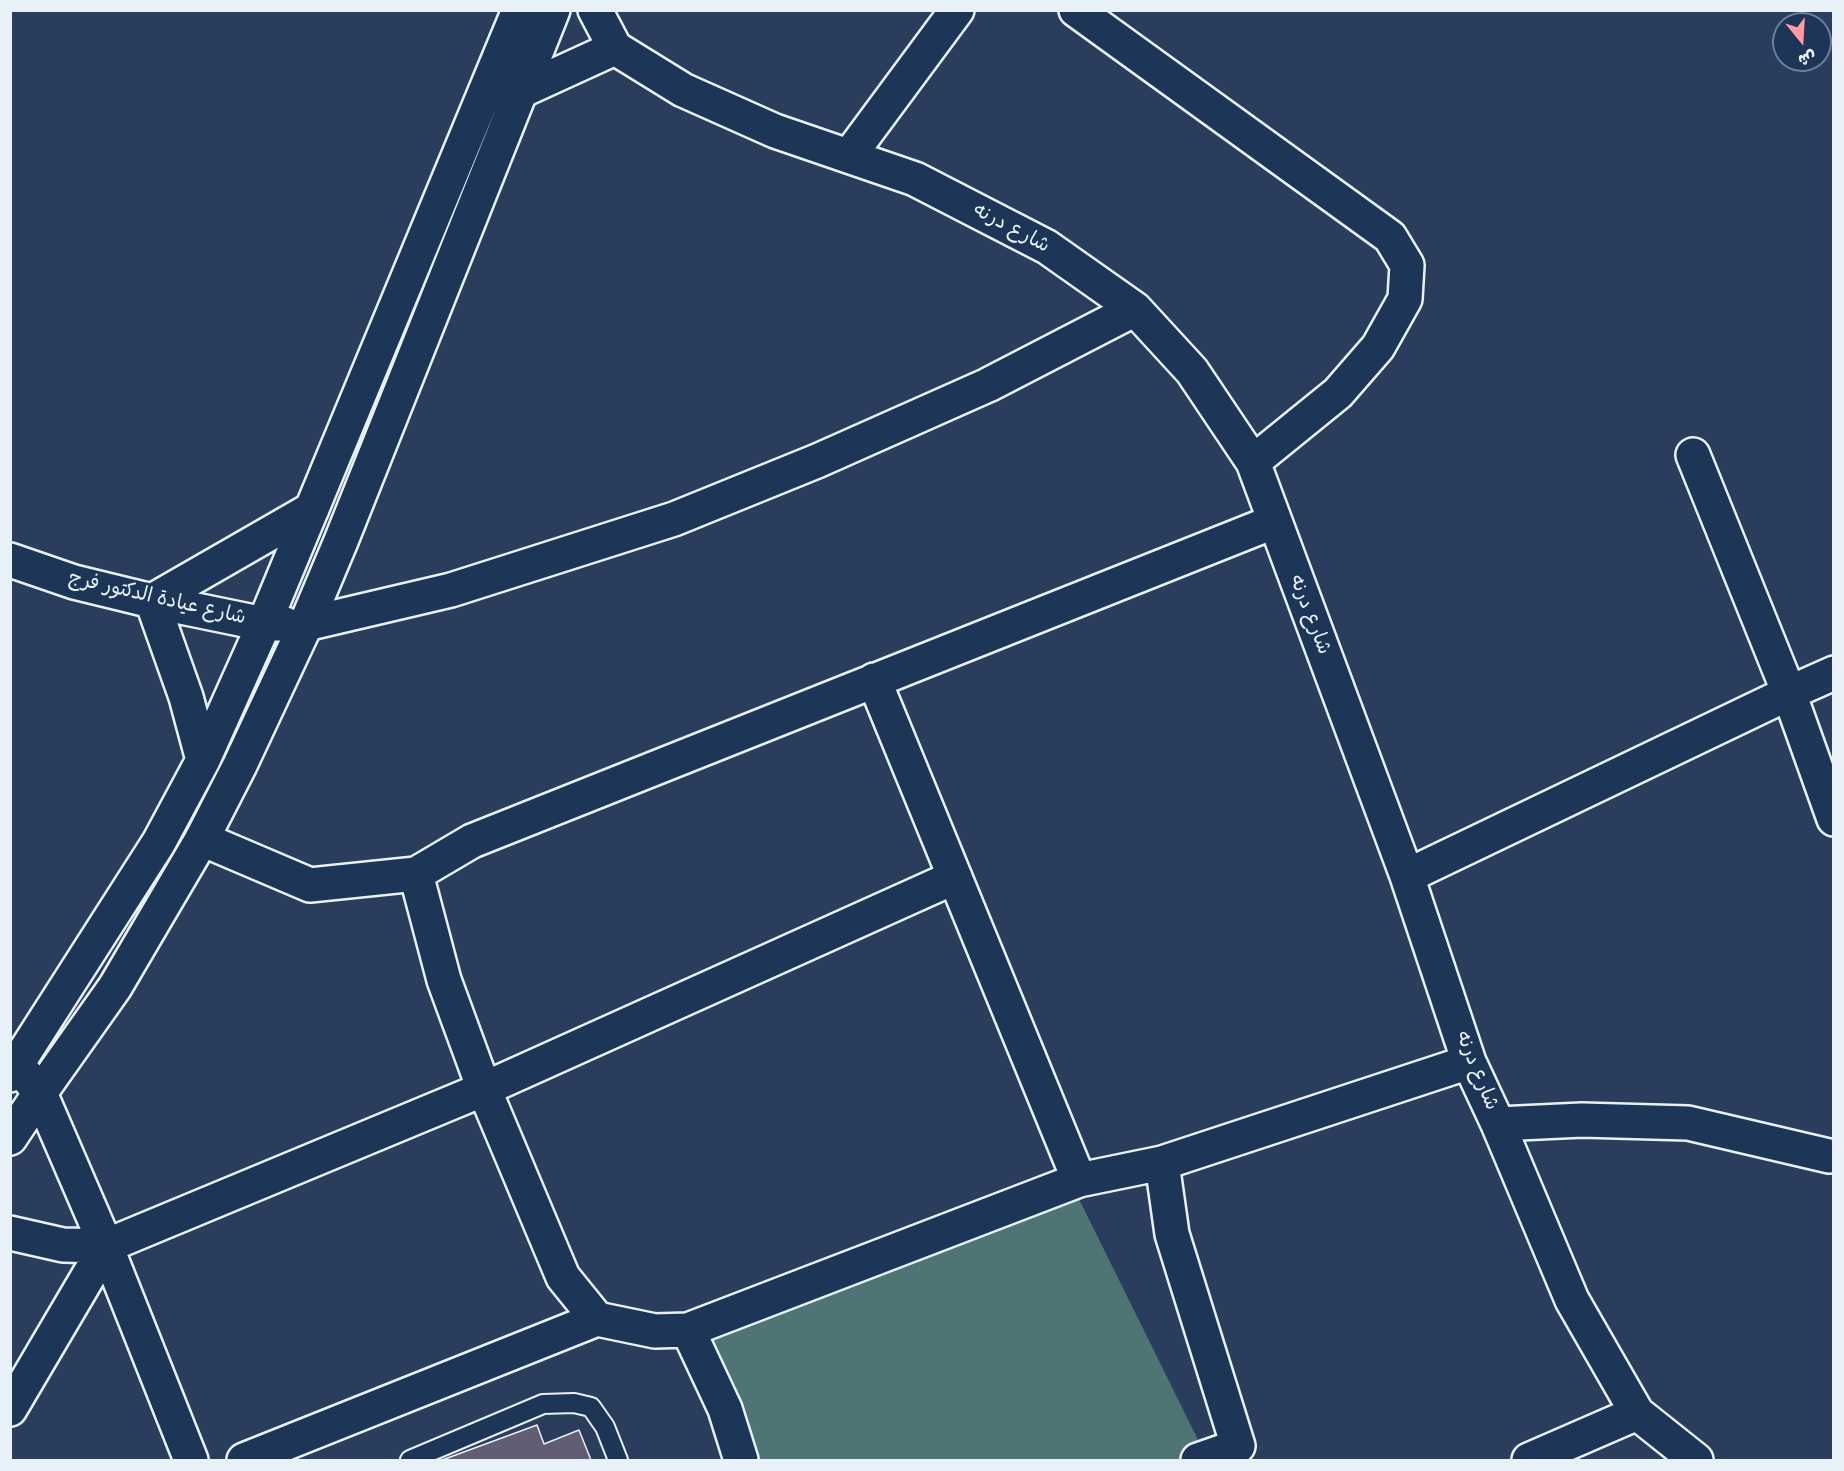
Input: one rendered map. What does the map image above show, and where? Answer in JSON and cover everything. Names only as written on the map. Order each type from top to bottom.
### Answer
[{"type":"street","points":[[191,1461],[106,1246],[40,1093],[14,1069],[159,842],[203,760],[264,624],[519,10]]},
{"type":"street","points":[[10,1138],[115,987],[202,838],[240,765],[306,624],[553,10]]},
{"type":"street","points":[[521,91],[615,48],[595,10]]},
{"type":"street","points":[[849,156],[957,10]]},
{"type":"street","points":[[1076,10],[1390,237],[1407,265],[1405,299],[1378,347],[1338,393],[1252,462]]},
{"type":"street","name":"شارع درنه","points":[[615,48],[683,90],[776,131],[915,179],[1047,247],[1136,309],[1192,371],[1252,462],[1407,876],[1469,1062],[1498,1124],[1572,1300],[1637,1413],[1696,1461]]},
{"type":"street","name":"شارع عيادة الدكتور فرج","points":[[10,560],[74,582],[152,602],[264,624],[306,624],[451,591],[674,519],[817,461],[988,385],[1136,309]]},
{"type":"street","points":[[1693,455],[1788,693],[1833,819]]},
{"type":"street","points":[[203,760],[186,698],[152,602],[312,509]]},
{"type":"street","points":[[202,838],[310,885],[416,874],[472,841],[1274,522]]},
{"type":"street","points":[[1407,876],[1833,673]]},
{"type":"street","points":[[874,680],[1079,1180]]},
{"type":"street","points":[[416,874],[444,980],[484,1089],[563,1278],[597,1319]]},
{"type":"street","points":[[10,1233],[63,1245],[106,1246],[484,1089],[955,877]]},
{"type":"street","points":[[244,1461],[597,1319],[655,1331],[688,1330],[1079,1180],[1162,1163],[1469,1062]]},
{"type":"street","points":[[1498,1124],[1582,1120],[1688,1123],[1829,1156]]},
{"type":"street","points":[[1162,1163],[1172,1234],[1241,1453],[1198,1461]]},
{"type":"street","points":[[10,1409],[106,1246]]},
{"type":"street","points":[[688,1330],[725,1409],[741,1461]]},
{"type":"street","points":[[1529,1461],[1637,1413]]},
{"type":"lane","points":[[410,1461],[543,1404],[574,1403],[591,1407],[605,1427],[618,1461]]},
{"type":"green space","points":[[1077,1195],[1204,1452],[1178,1460],[757,1460],[704,1336]]},
{"type":"building","points":[[537,1425],[544,1444],[579,1430],[591,1460],[442,1460]]}]
